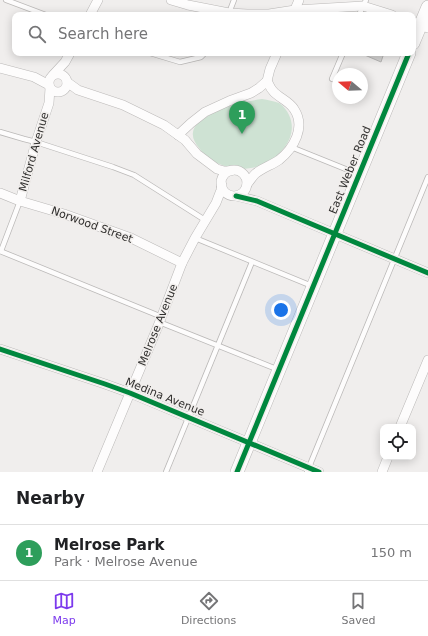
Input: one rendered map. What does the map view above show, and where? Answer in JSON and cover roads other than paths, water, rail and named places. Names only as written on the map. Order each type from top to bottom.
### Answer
[{"type":"street","points":[[92,12],[98,0]]},
{"type":"street","points":[[170,0],[220,12]]},
{"type":"street","points":[[299,0],[294,12],[364,3],[385,12]]},
{"type":"street","points":[[416,35],[428,7]]},
{"type":"street","name":"Milford Avenue","points":[[20,201],[36,142],[49,103],[68,56]]},
{"type":"street","points":[[178,135],[205,112],[229,101],[252,93],[259,88],[267,81],[276,56]]},
{"type":"street","name":"East Weber Road","points":[[237,472],[408,56]]},
{"type":"street","points":[[0,68],[78,90],[123,105],[164,125],[185,140],[197,154],[217,169],[256,174]]},
{"type":"street","points":[[233,196],[242,193],[256,174],[280,159],[291,147],[299,130],[299,120],[295,109],[272,90],[267,81]]},
{"type":"street","points":[[217,169],[224,191],[233,196],[257,200],[428,273]]},
{"type":"street","points":[[222,182],[226,174],[235,171],[245,176],[247,186],[257,200]]},
{"type":"street","name":"Melrose Avenue","points":[[97,472],[161,319],[182,263],[216,203],[221,190],[222,182]]},
{"type":"street","name":"Norwood Street","points":[[0,193],[131,238],[182,263]]},
{"type":"street","name":"Melrose Avenue","points":[[216,203],[225,197],[233,196]]},
{"type":"street","name":"Medina Avenue","points":[[0,349],[130,393],[249,443],[308,470],[319,472]]},
{"type":"street","points":[[401,424],[428,360]]},
{"type":"street","points":[[382,472],[387,460]]},
{"type":"lane","points":[[6,0],[38,12]]},
{"type":"lane","points":[[230,12],[234,0]]},
{"type":"lane","points":[[160,56],[180,62],[202,56]]},
{"type":"lane","points":[[337,68],[342,56]]},
{"type":"lane","points":[[0,132],[36,142],[134,175],[205,220]]},
{"type":"lane","points":[[291,147],[359,174]]},
{"type":"lane","points":[[308,470],[428,177]]},
{"type":"lane","points":[[20,201],[1,251],[161,319],[218,346],[279,370]]},
{"type":"lane","points":[[195,238],[313,286]]},
{"type":"lane","points":[[166,472],[252,262]]},
{"type":"place","name":"Melrose Park","points":[[242,134]]}]
